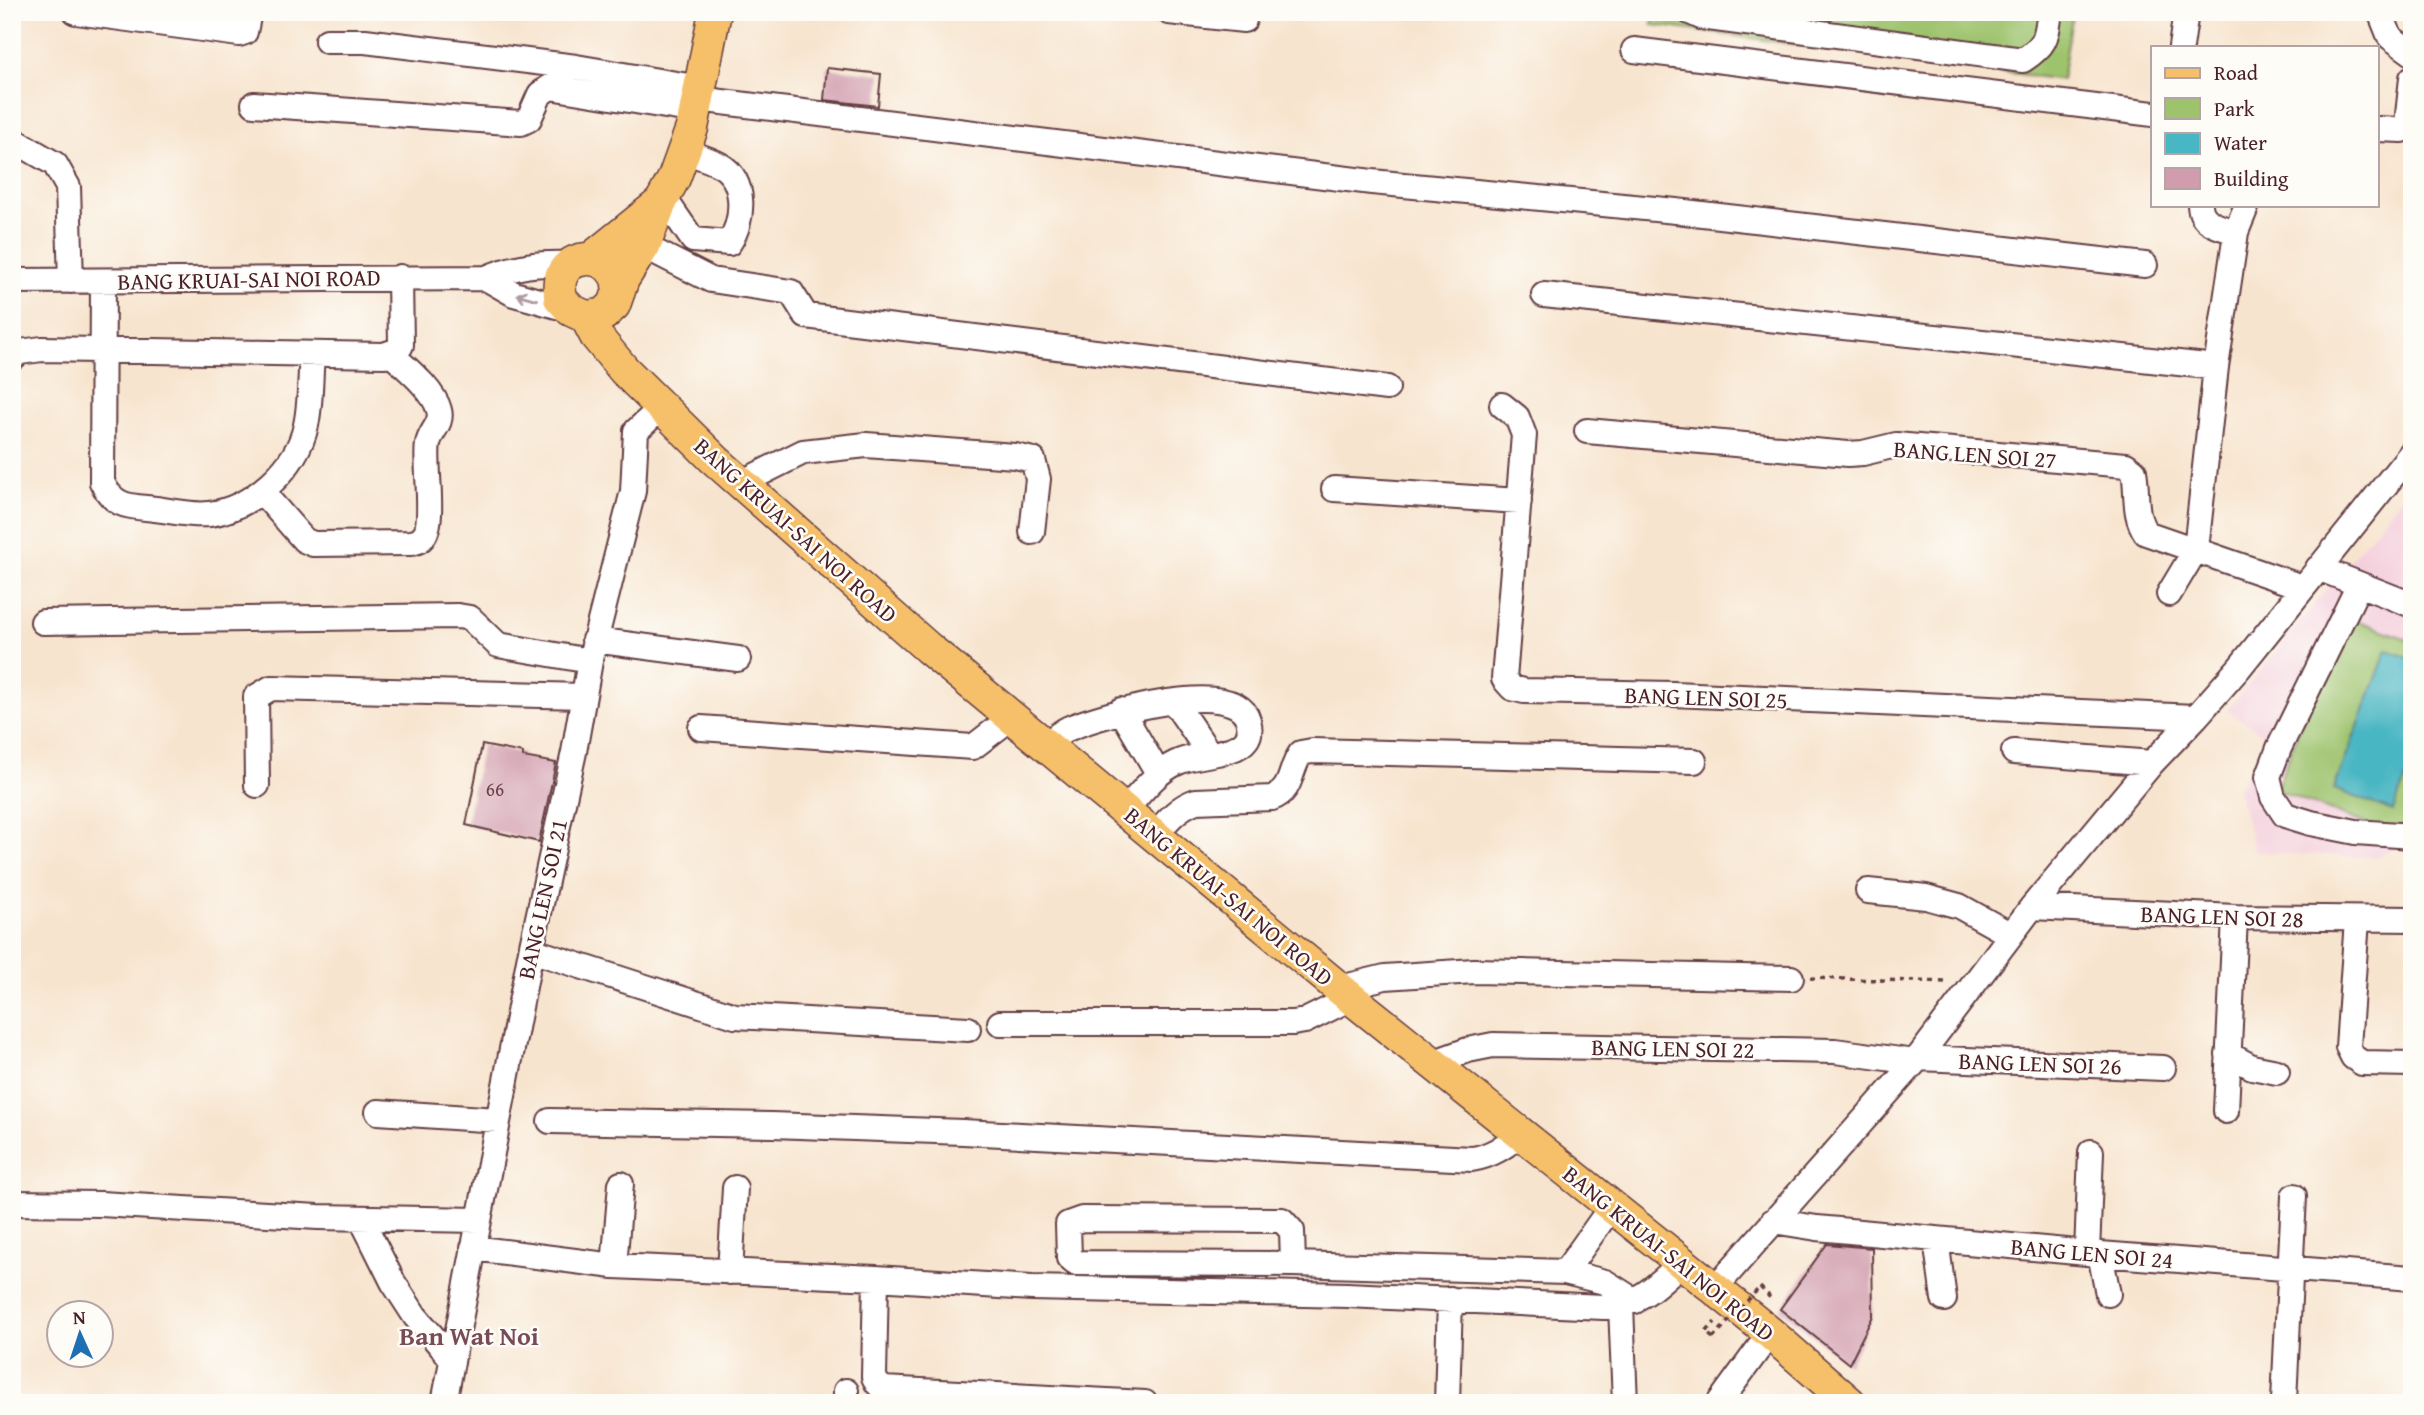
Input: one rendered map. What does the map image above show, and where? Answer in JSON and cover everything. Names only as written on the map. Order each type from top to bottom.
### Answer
[{"type":"main road","points":[[597,306],[622,279],[644,246],[684,151],[698,99],[715,12]]},
{"type":"main road","points":[[597,306],[560,298],[560,279],[662,201]]},
{"type":"main road","points":[[582,261],[607,264],[616,276],[597,306]]},
{"type":"main road","name":"BANG KRUAI-SAI NOI ROAD","points":[[597,306],[596,336],[624,370],[741,483],[928,648],[1432,1063],[1770,1333],[1850,1403]]},
{"type":"street","points":[[76,12],[239,34],[245,33],[249,12]]},
{"type":"street","points":[[1690,12],[1700,18],[2023,60],[2041,49],[2047,36],[2050,12]]},
{"type":"street","points":[[2182,46],[2186,12]]},
{"type":"street","points":[[2380,12],[2390,37],[2412,53]]},
{"type":"street","points":[[1182,13],[1244,20]]},
{"type":"street","points":[[327,41],[365,41],[537,62],[698,99]]},
{"type":"street","points":[[1634,50],[2151,114]]},
{"type":"street","points":[[2378,129],[2402,130],[2407,124],[2412,78]]},
{"type":"street","points":[[254,104],[521,123],[529,119],[540,94],[550,87],[698,99],[1372,183],[1676,211],[2145,265]]},
{"type":"street","points":[[12,139],[55,164],[68,187],[71,281]]},
{"type":"street","points":[[662,201],[693,240],[729,243],[737,231],[741,199],[731,174],[721,165],[684,151]]},
{"type":"street","points":[[2200,206],[2201,215],[2209,222],[2236,232]]},
{"type":"street","points":[[2169,594],[2196,550],[2216,367],[2236,232],[2247,206]]},
{"type":"street","points":[[644,246],[711,280],[791,292],[806,316],[1387,388]]},
{"type":"street","name":"BANG KRUAI-SAI NOI ROAD","points":[[12,281],[486,278],[513,267],[582,261]]},
{"type":"street","points":[[12,358],[20,352],[42,349],[365,356],[390,353],[398,351],[401,345],[400,277]]},
{"type":"street","name":"BANG KRUAI-SAI NOI ROAD","points":[[486,278],[514,294],[597,306]]},
{"type":"street","points":[[103,281],[102,482],[108,496],[122,505],[208,514],[256,498],[287,466],[299,447],[307,424],[312,355]]},
{"type":"street","points":[[1544,295],[2216,367]]},
{"type":"street","points":[[262,492],[304,540],[313,544],[411,543],[422,539],[429,518],[428,444],[436,430],[440,411],[435,399],[390,353]]},
{"type":"street","name":"BANG LEN SOI 25","points":[[1502,405],[1517,416],[1524,435],[1504,679],[1511,688],[1524,691],[1673,694],[2196,717]]},
{"type":"street","name":"BANG LEN SOI 21","points":[[444,1403],[592,650],[633,491],[636,431],[661,408]]},
{"type":"street","name":"BANG LEN SOI 27","points":[[1587,431],[1848,454],[1896,445],[2126,466],[2134,471],[2137,511],[2146,533],[2302,587]]},
{"type":"street","points":[[741,483],[803,452],[866,446],[1015,456],[1033,460],[1038,479],[1032,532]]},
{"type":"street","points":[[1714,1289],[1916,1060],[2032,907],[2152,763],[2239,668],[2412,452]]},
{"type":"street","points":[[1334,489],[1519,502]]},
{"type":"street","points":[[2318,568],[2412,605]]},
{"type":"street","points":[[2359,585],[2279,748],[2268,777],[2273,797],[2285,815],[2356,832],[2412,836]]},
{"type":"street","points":[[43,622],[458,616],[470,618],[498,645],[737,659]]},
{"type":"street","points":[[257,785],[256,696],[271,688],[583,696]]},
{"type":"street","points":[[1045,745],[1069,728],[1121,709],[1219,699],[1236,705],[1246,713],[1250,730],[1246,740],[1234,749],[1177,762],[1158,773],[1125,810]]},
{"type":"street","points":[[1174,702],[1209,753]]},
{"type":"street","points":[[1121,709],[1158,773]]},
{"type":"street","points":[[701,728],[973,747],[1012,718]]},
{"type":"street","points":[[1155,835],[1173,814],[1186,804],[1196,801],[1272,798],[1281,794],[1287,789],[1295,760],[1301,753],[1312,751],[1693,761]]},
{"type":"street","points":[[2014,752],[2152,763]]},
{"type":"street","points":[[1868,891],[1926,897],[1959,906],[2011,935]]},
{"type":"street","name":"BANG LEN SOI 28","points":[[2032,907],[2235,917],[2412,919]]},
{"type":"street","points":[[2226,1111],[2235,917]]},
{"type":"street","points":[[2357,920],[2348,1047],[2353,1057],[2362,1063],[2412,1063]]},
{"type":"street","points":[[531,950],[735,1016],[968,1029]]},
{"type":"street","points":[[1000,1023],[1293,1023],[1305,1021],[1346,993],[1385,977],[1474,971],[1790,978]]},
{"type":"street","name":"BANG LEN SOI 22","points":[[1432,1063],[1468,1050],[1493,1045],[1835,1051],[1916,1060]]},
{"type":"street","points":[[2228,1054],[2252,1067],[2277,1072]]},
{"type":"street","name":"BANG LEN SOI 26","points":[[1916,1060],[2163,1068]]},
{"type":"street","points":[[378,1112],[498,1120]]},
{"type":"street","points":[[550,1121],[963,1132],[1472,1159],[1499,1151],[1521,1134]]},
{"type":"street","points":[[2091,1152],[2093,1253],[2108,1294]]},
{"type":"street","points":[[614,1266],[621,1184]]},
{"type":"street","points":[[730,1272],[735,1188]]},
{"type":"street","points":[[2284,1401],[2294,1196]]},
{"type":"street","points":[[12,1203],[101,1204],[361,1218],[479,1220]]},
{"type":"street","points":[[1564,1272],[1611,1207]]},
{"type":"street","points":[[361,1218],[393,1282],[415,1316],[452,1359]]},
{"type":"street","points":[[1293,1264],[1292,1231],[1282,1220],[1082,1219],[1068,1224],[1069,1258],[1075,1263],[1293,1264],[1564,1272],[1605,1282],[1628,1303],[1625,1403]]},
{"type":"street","name":"BANG LEN SOI 24","points":[[1773,1222],[2093,1253],[2412,1278]]},
{"type":"street","points":[[1936,1239],[1944,1299]]},
{"type":"street","points":[[473,1248],[614,1266],[1032,1288],[1450,1299],[1604,1307],[1628,1303],[1651,1290],[1681,1263]]},
{"type":"street","points":[[876,1278],[874,1377],[883,1389],[1145,1403]]},
{"type":"street","points":[[1447,1403],[1450,1299]]},
{"type":"street","points":[[1718,1403],[1770,1333]]},
{"type":"path","points":[[1790,978],[1974,983]]},
{"type":"path","points":[[1713,1338],[1760,1287]]},
{"type":"shaded area","points":[[2412,485],[2412,841],[2377,857],[2255,852],[2237,789],[2273,740],[2227,711]]},
{"type":"green space","points":[[1654,12],[2073,12],[2062,80],[1652,25]]},
{"type":"green space","points":[[2343,615],[2412,641],[2412,806],[2400,837],[2276,790]]},
{"type":"water","points":[[2387,650],[2412,659],[2412,763],[2393,811],[2334,789]]},
{"type":"building","points":[[827,68],[881,74],[878,106],[824,100]]},
{"type":"building","points":[[482,745],[556,763],[539,842],[466,825]]},
{"type":"building","points":[[1827,1244],[1872,1248],[1873,1316],[1849,1364],[1780,1309]]},
{"type":"district","name":"Ban Wat Noi","points":[[469,1335]]}]
